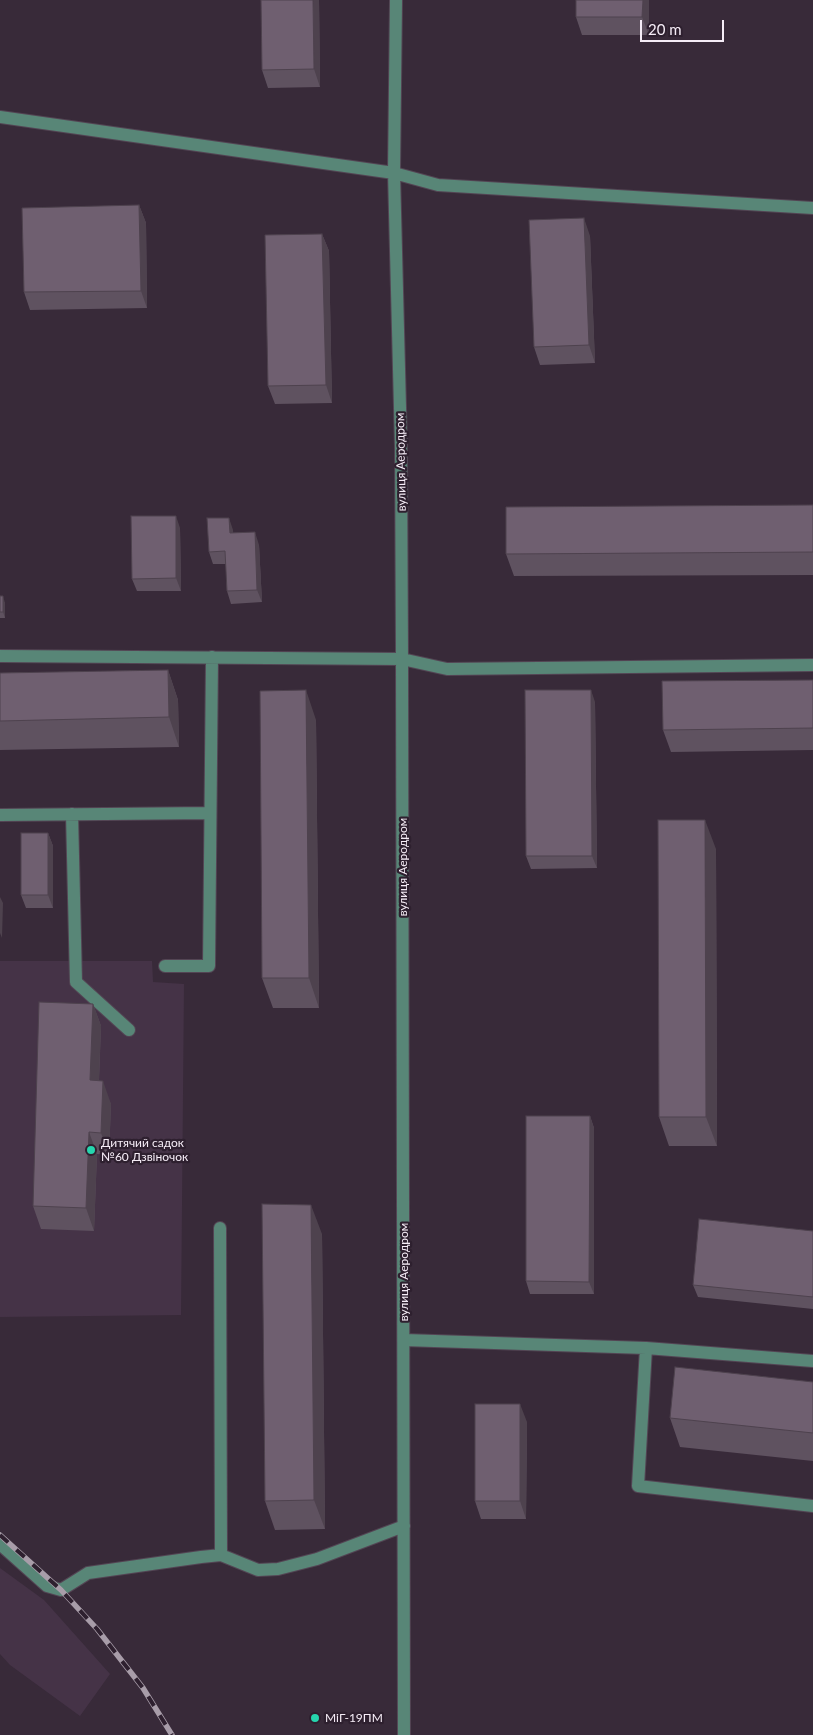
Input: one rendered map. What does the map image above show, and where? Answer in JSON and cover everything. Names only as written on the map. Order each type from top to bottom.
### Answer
[{"type":"street","name":"вулиця Аеродром","points":[[396,0],[394,173],[401,437],[404,1735]]},
{"type":"street","points":[[0,117],[394,173],[438,185],[813,208]]},
{"type":"street","points":[[0,656],[402,659],[447,670],[813,665]]},
{"type":"street","points":[[166,966],[209,966],[212,657]]},
{"type":"street","points":[[0,815],[210,813]]},
{"type":"street","points":[[72,814],[76,982],[128,1030]]},
{"type":"street","points":[[220,1228],[221,1555]]},
{"type":"street","points":[[404,1340],[646,1348],[813,1360]]},
{"type":"street","points":[[646,1348],[638,1486],[813,1506]]},
{"type":"street","points":[[0,1544],[47,1586],[61,1590],[88,1572],[221,1555],[258,1570],[278,1569],[317,1559],[404,1526]]},
{"type":"shaded area","name":"Дитячий садок №60 Дзвіночок","points":[[0,961],[152,961],[153,982],[184,984],[181,1315],[0,1317]]},
{"type":"shaded area","points":[[0,1568],[44,1600],[110,1674],[80,1716],[10,1665],[0,1654]]},
{"type":"building","points":[[261,0],[313,0],[314,69],[262,70]]},
{"type":"building","points":[[576,0],[643,0],[642,17],[576,17]]},
{"type":"building","points":[[139,205],[141,291],[24,292],[22,208]]},
{"type":"building","points":[[584,218],[589,345],[534,347],[529,220]]},
{"type":"building","points":[[322,234],[326,385],[268,386],[265,235]]},
{"type":"building","points":[[813,505],[813,552],[506,554],[506,507]]},
{"type":"building","points":[[131,516],[176,516],[176,578],[132,579]]},
{"type":"building","points":[[207,518],[229,518],[230,533],[255,532],[257,590],[227,591],[225,551],[209,552]]},
{"type":"building","points":[[0,596],[3,596],[3,612],[0,612]]},
{"type":"building","points":[[168,670],[169,717],[0,721],[0,673]]},
{"type":"building","points":[[813,680],[813,728],[663,730],[662,681]]},
{"type":"building","points":[[306,690],[309,978],[262,978],[260,691]]},
{"type":"building","points":[[525,690],[591,690],[592,856],[526,856]]},
{"type":"building","points":[[658,820],[705,820],[706,1117],[659,1117]]},
{"type":"building","points":[[21,833],[48,833],[48,895],[21,895]]},
{"type":"building","points":[[39,1002],[93,1004],[90,1080],[103,1081],[101,1133],[89,1132],[86,1208],[33,1206]]},
{"type":"building","points":[[526,1116],[590,1116],[589,1282],[526,1281]]},
{"type":"building","points":[[262,1204],[311,1205],[314,1500],[265,1501]]},
{"type":"building","points":[[699,1219],[813,1231],[813,1297],[693,1285]]},
{"type":"building","points":[[675,1367],[813,1382],[813,1433],[670,1418]]},
{"type":"building","points":[[475,1404],[520,1404],[520,1501],[475,1501]]},
{"type":"railway","points":[[0,1535],[61,1590],[97,1629],[143,1688],[172,1735]]},
{"type":"place","name":"Дитячий садок №60 Дзвіночок","points":[[91,1150]]},
{"type":"place","name":"МіГ-19ПМ","points":[[315,1718]]}]
